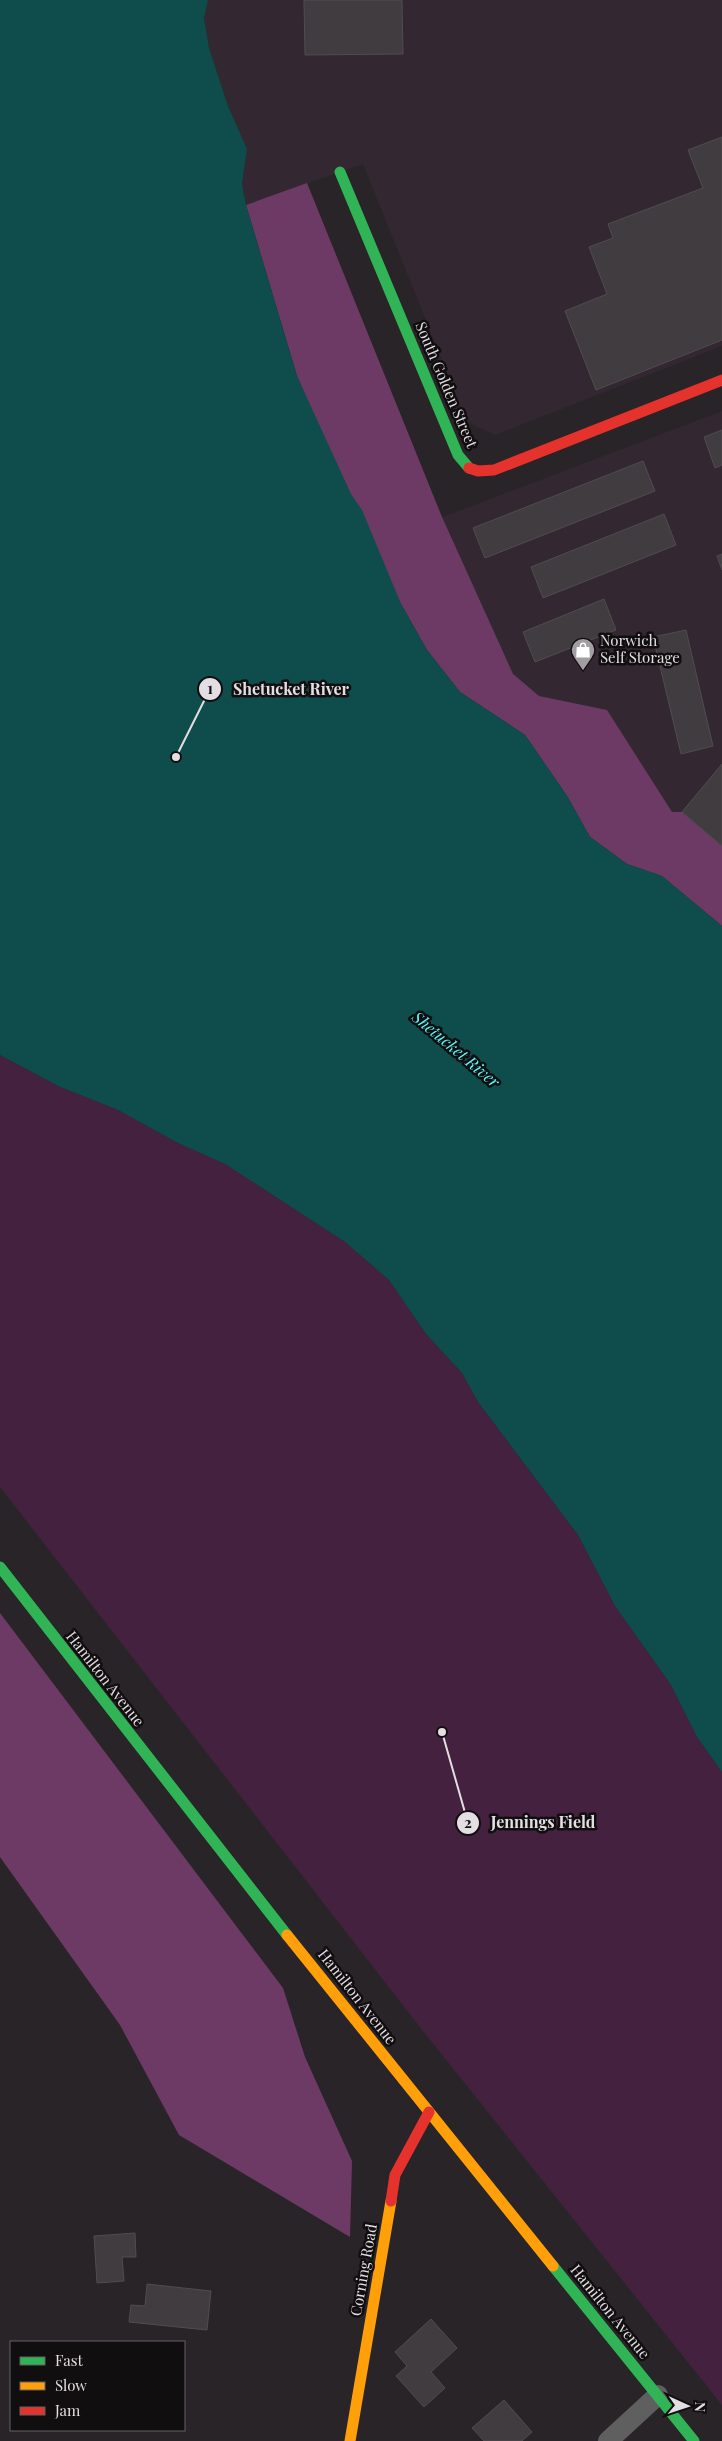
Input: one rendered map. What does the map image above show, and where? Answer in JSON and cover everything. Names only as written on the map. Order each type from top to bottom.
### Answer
[{"type":"main road","name":"South Golden Street","points":[[340,172],[458,455],[469,468],[477,472],[494,470],[722,380]]},
{"type":"main road","name":"Hamilton Avenue","points":[[0,1567],[100,1699],[694,2441]]},
{"type":"main road","name":"Corning Road","points":[[350,2441],[396,2174],[429,2112]]},
{"type":"lane","points":[[608,2441],[658,2395]]},
{"type":"shaded area","points":[[208,0],[722,0],[722,346],[495,435],[467,422],[363,164],[246,205],[242,184],[247,149],[228,106],[209,48],[204,18]]},
{"type":"shaded area","points":[[307,183],[442,517],[513,674],[539,696],[607,710],[672,812],[682,812],[722,846],[722,926],[662,876],[627,864],[590,837],[567,796],[525,735],[460,692],[427,650],[401,604],[297,376],[246,205]]},
{"type":"shaded area","name":"Norwich Self Storage","points":[[722,411],[722,926],[701,908],[588,834],[567,796],[525,735],[460,692],[374,543]]},
{"type":"shaded area","points":[[0,1055],[58,1086],[118,1110],[178,1143],[225,1164],[345,1242],[389,1280],[426,1334],[462,1373],[478,1402],[578,1535],[615,1606],[671,1685],[697,1737],[722,1772],[722,2405],[419,2026],[0,1487]]},
{"type":"shaded area","points":[[0,1613],[283,1988],[305,2057],[352,2161],[350,2237],[179,2135],[120,2025],[0,1857]]},
{"type":"water","points":[[0,0],[208,0],[204,18],[209,48],[228,106],[247,149],[242,184],[246,205],[297,376],[351,494],[362,510],[401,604],[427,650],[460,692],[525,735],[567,796],[590,837],[627,864],[662,876],[722,926],[722,1772],[697,1737],[671,1685],[615,1606],[578,1535],[478,1402],[462,1373],[426,1334],[389,1280],[345,1242],[225,1164],[178,1143],[118,1110],[58,1086],[0,1055]]},
{"type":"building","points":[[304,0],[402,0],[403,54],[305,55]]},
{"type":"building","points":[[722,137],[722,340],[596,390],[565,311],[607,294],[589,247],[613,238],[608,224],[703,188],[688,150]]},
{"type":"building","points":[[722,430],[722,465],[715,468],[704,437]]},
{"type":"building","points":[[643,461],[655,491],[485,558],[473,528]]},
{"type":"building","points":[[664,514],[676,545],[543,598],[531,567]]},
{"type":"building","points":[[722,554],[722,570],[717,556]]},
{"type":"building","points":[[604,599],[616,630],[535,662],[523,632]]},
{"type":"building","points":[[686,630],[713,746],[681,754],[653,637]]},
{"type":"building","points":[[722,764],[722,846],[682,812]]},
{"type":"building","points":[[135,2233],[136,2257],[122,2257],[124,2281],[97,2283],[94,2236]]},
{"type":"building","points":[[147,2284],[211,2291],[207,2330],[129,2322],[131,2305],[145,2306]]},
{"type":"building","points":[[431,2319],[457,2348],[431,2372],[445,2388],[424,2407],[396,2376],[407,2366],[395,2352]]},
{"type":"building","points":[[504,2400],[532,2432],[522,2441],[484,2441],[472,2428]]},
{"type":"traffic: fast","points":[[340,172],[458,455],[469,468]]},
{"type":"traffic: fast","points":[[0,1567],[287,1935]]},
{"type":"traffic: fast","points":[[553,2266],[694,2441]]},
{"type":"traffic: slow","points":[[287,1935],[553,2266]]},
{"type":"traffic: slow","points":[[350,2441],[391,2201]]},
{"type":"traffic: jam","points":[[469,468],[478,471],[494,470],[722,380]]},
{"type":"traffic: jam","points":[[391,2201],[395,2175],[429,2112]]},
{"type":"place","name":"Norwich Self Storage","points":[[583,671]]},
{"type":"place","name":"Shetucket River","points":[[176,757]]},
{"type":"place","name":"Jennings Field","points":[[442,1732]]}]
